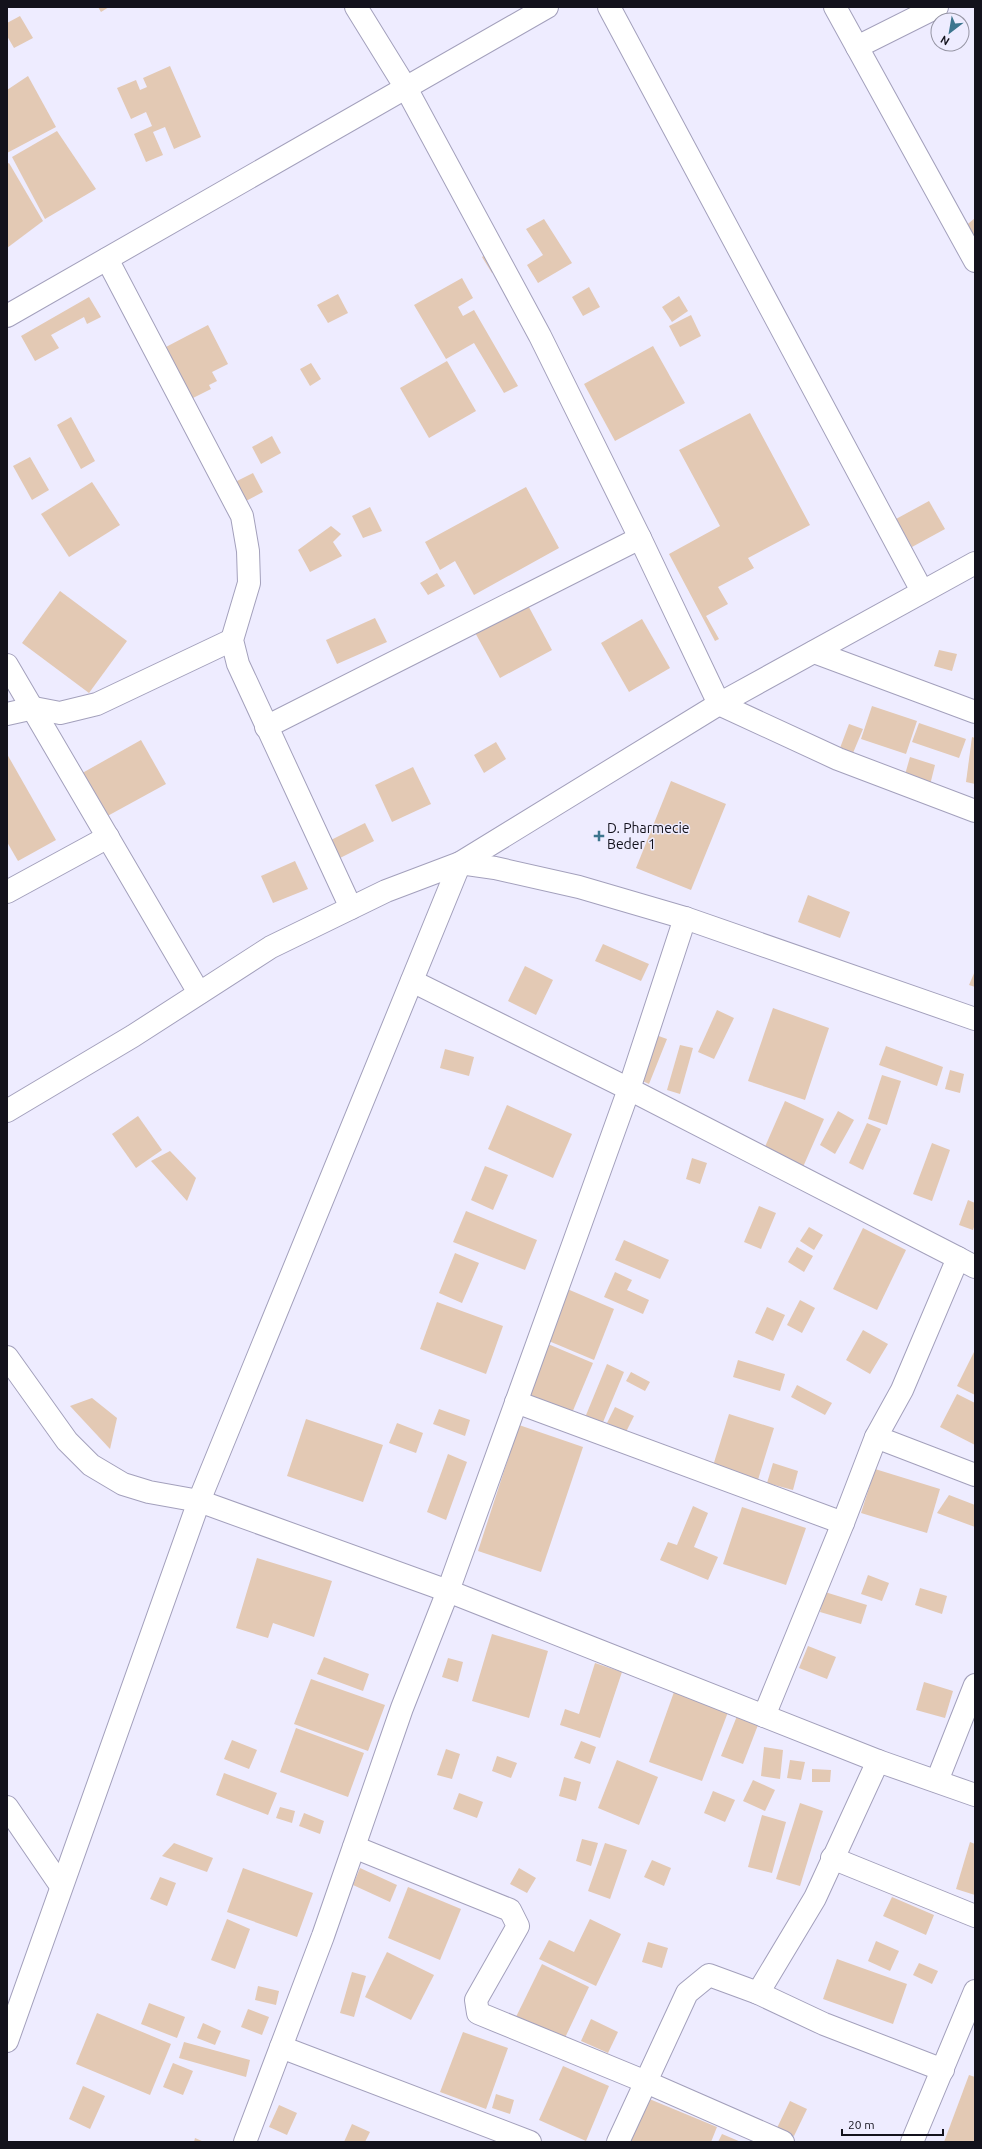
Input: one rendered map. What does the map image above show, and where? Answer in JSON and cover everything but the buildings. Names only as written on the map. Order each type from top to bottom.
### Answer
[{"type":"street","points":[[356,7],[406,88],[540,336],[640,538],[719,704],[838,760],[975,811]]},
{"type":"street","points":[[7,316],[548,7]]},
{"type":"street","points":[[610,7],[922,591]]},
{"type":"street","points":[[835,7],[975,261]]},
{"type":"street","points":[[857,47],[937,7]]},
{"type":"street","points":[[107,259],[242,516],[248,551],[249,583],[232,640],[238,664],[266,728],[351,908]]},
{"type":"street","points":[[266,728],[640,538]]},
{"type":"street","points":[[7,1111],[272,947],[386,891],[460,863],[719,704],[975,563]]},
{"type":"street","points":[[7,714],[15,710],[34,708],[60,713],[97,704],[232,640]]},
{"type":"street","points":[[814,652],[975,712]]},
{"type":"street","points":[[7,665],[34,708],[198,993]]},
{"type":"street","points":[[7,892],[108,837]]},
{"type":"street","points":[[460,863],[495,868],[565,884],[685,918],[975,1019]]},
{"type":"street","points":[[7,2041],[11,2016],[61,1886],[199,1501],[460,863]]},
{"type":"street","points":[[245,2142],[354,1847],[402,1708],[448,1591],[629,1089],[685,918]]},
{"type":"street","points":[[412,981],[629,1089],[967,1262],[902,1390],[876,1437],[843,1523],[764,1716]]},
{"type":"street","points":[[7,1357],[66,1441],[91,1465],[123,1484],[149,1492],[199,1501],[448,1591],[878,1761],[975,1795]]},
{"type":"street","points":[[516,1402],[843,1523]]},
{"type":"street","points":[[876,1437],[975,1475]]},
{"type":"street","points":[[937,1781],[975,1685]]},
{"type":"street","points":[[758,1993],[815,1898],[832,1858],[878,1761]]},
{"type":"street","points":[[7,1807],[61,1886]]},
{"type":"street","points":[[354,1847],[510,1910],[518,1926],[476,2000],[478,2013],[646,2082],[783,2142]]},
{"type":"street","points":[[832,1858],[975,1916]]},
{"type":"street","points":[[618,2142],[687,1993],[709,1975],[758,1993],[824,2024],[944,2070]]},
{"type":"street","points":[[912,2142],[944,2070],[975,1991]]},
{"type":"street","points":[[281,2047],[530,2142]]},
{"type":"place","name":"D. Pharmecie Beder 1","points":[[599,836]]}]
